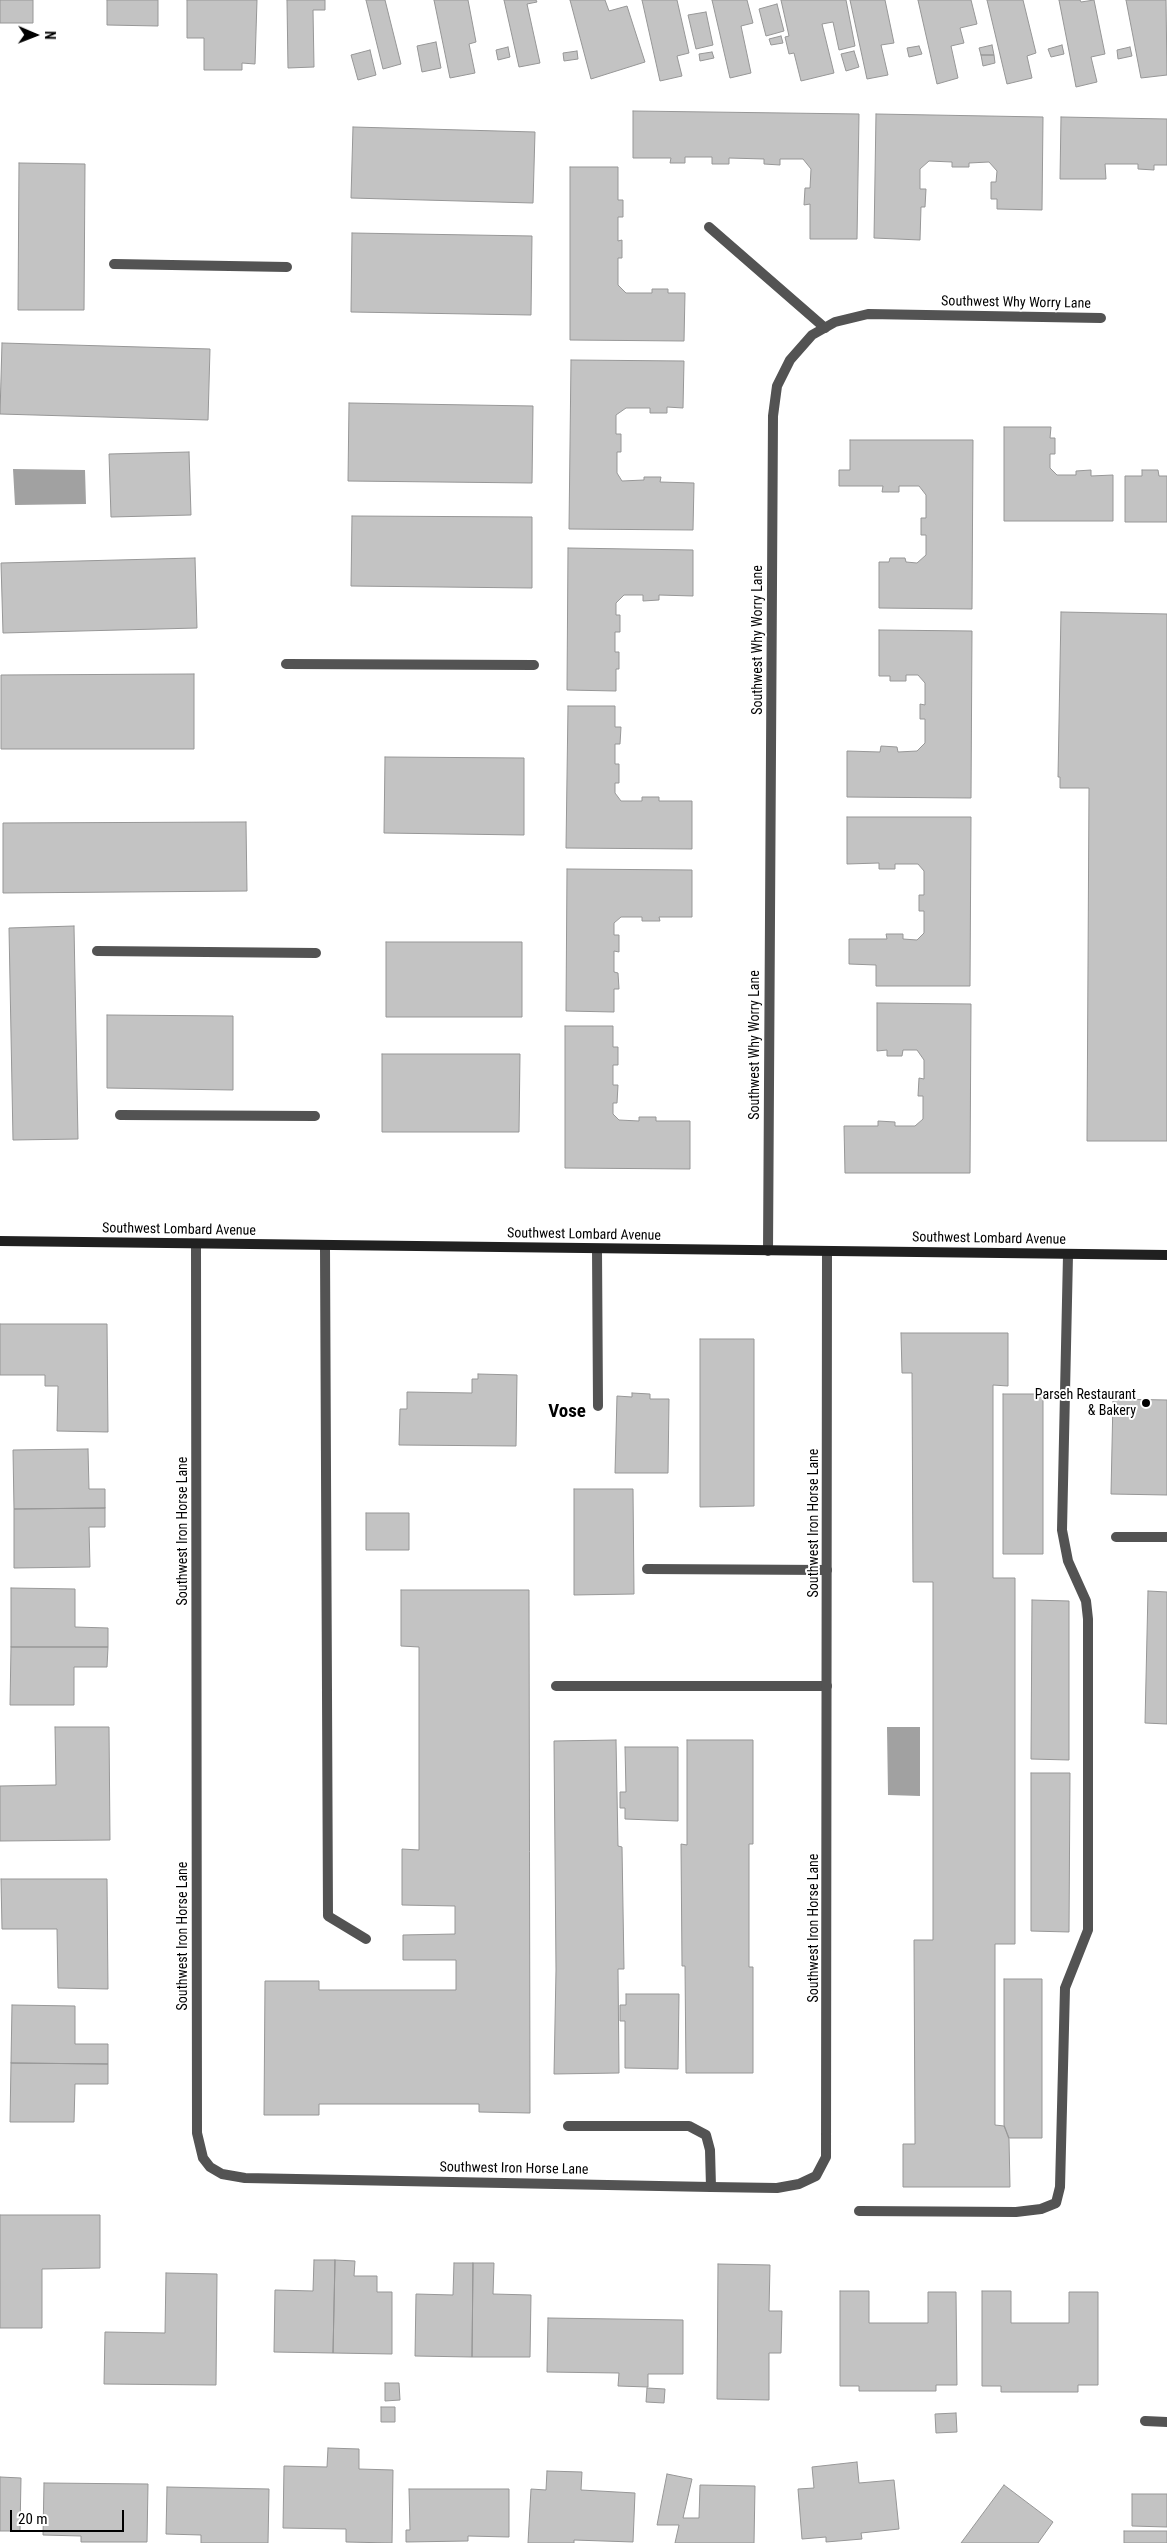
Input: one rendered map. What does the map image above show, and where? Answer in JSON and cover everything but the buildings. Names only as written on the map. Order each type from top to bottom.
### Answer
[{"type":"street","points":[[709,227],[825,328]]},
{"type":"street","points":[[114,264],[287,268]]},
{"type":"street","name":"Southwest Why Worry Lane","points":[[768,1251],[773,416],[777,386],[790,360],[812,335],[835,322],[868,314],[1101,318]]},
{"type":"street","points":[[286,664],[534,665]]},
{"type":"street","points":[[97,951],[316,952]]},
{"type":"street","points":[[120,1115],[315,1116]]},
{"type":"street","name":"Southwest Lombard Avenue","points":[[0,1241],[597,1250],[1167,1255]]},
{"type":"street","name":"Southwest Iron Horse Lane","points":[[196,1244],[198,2133],[203,2158],[210,2167],[222,2174],[245,2178],[711,2188],[777,2188],[799,2184],[816,2176],[826,2157],[827,1251]]},
{"type":"street","points":[[325,1246],[328,1916],[366,1938]]},
{"type":"street","points":[[597,1250],[598,1406]]},
{"type":"street","points":[[859,2211],[1016,2212],[1041,2209],[1056,2203],[1060,2187],[1065,1988],[1088,1930],[1088,1619],[1086,1600],[1068,1561],[1062,1530],[1068,1255]]},
{"type":"street","points":[[1116,1537],[1167,1537]]},
{"type":"street","points":[[647,1569],[828,1570]]},
{"type":"street","points":[[556,1686],[827,1686]]},
{"type":"street","points":[[568,2126],[689,2126],[706,2135],[710,2150],[711,2188]]},
{"type":"street","points":[[1145,2422],[1167,2422]]},
{"type":"shaded area","points":[[13,469],[85,470],[86,504],[15,505]]},
{"type":"shaded area","points":[[887,1727],[920,1727],[920,1796],[888,1795]]},
{"type":"place","name":"Parseh Restaurant & Bakery","points":[[1146,1403]]},
{"type":"district","name":"Vose","points":[[567,1412]]}]
